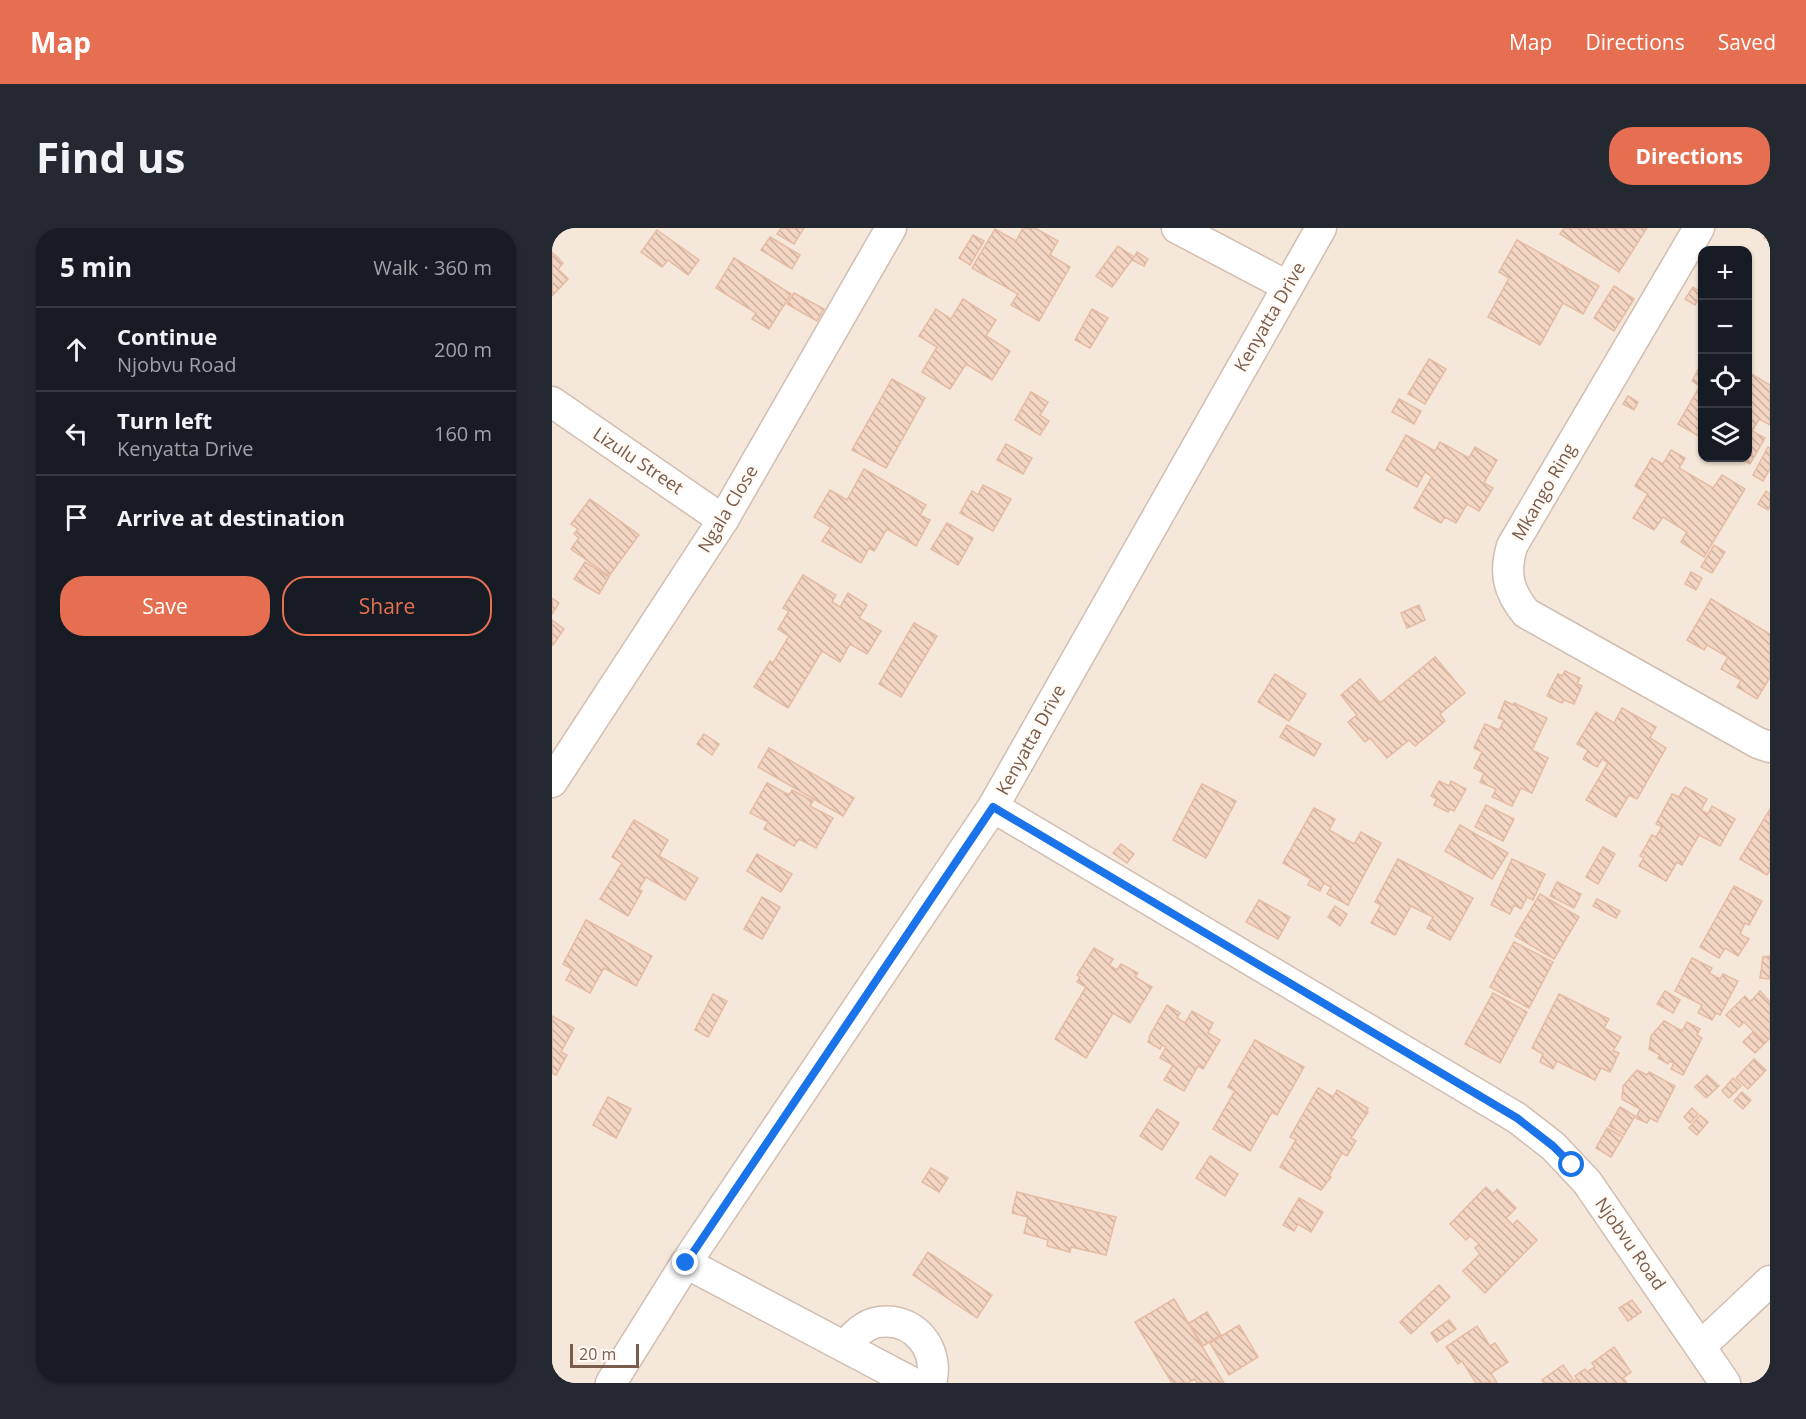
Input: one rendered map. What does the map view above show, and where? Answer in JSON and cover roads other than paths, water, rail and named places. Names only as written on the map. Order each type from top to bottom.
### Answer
[{"type":"street","name":"Ngala Close","points":[[552,782],[723,520],[891,228]]},
{"type":"street","points":[[1178,228],[1287,286]]},
{"type":"street","name":"Kenyatta Drive","points":[[611,1383],[686,1263],[993,807],[1321,228]]},
{"type":"street","name":"Mkango Ring","points":[[1699,228],[1512,546],[1508,562],[1508,577],[1514,595],[1526,613],[1758,743],[1770,747]]},
{"type":"street","name":"Lizulu Street","points":[[552,402],[723,520]]},
{"type":"street","name":"Njobvu Road","points":[[993,807],[1517,1118],[1553,1146],[1587,1182],[1725,1383]]},
{"type":"street","points":[[686,1263],[913,1383]]},
{"type":"street","points":[[1701,1346],[1770,1281]]},
{"type":"street","points":[[845,1346],[859,1330],[878,1322],[899,1323],[918,1334],[931,1350],[934,1372],[931,1383]]}]
